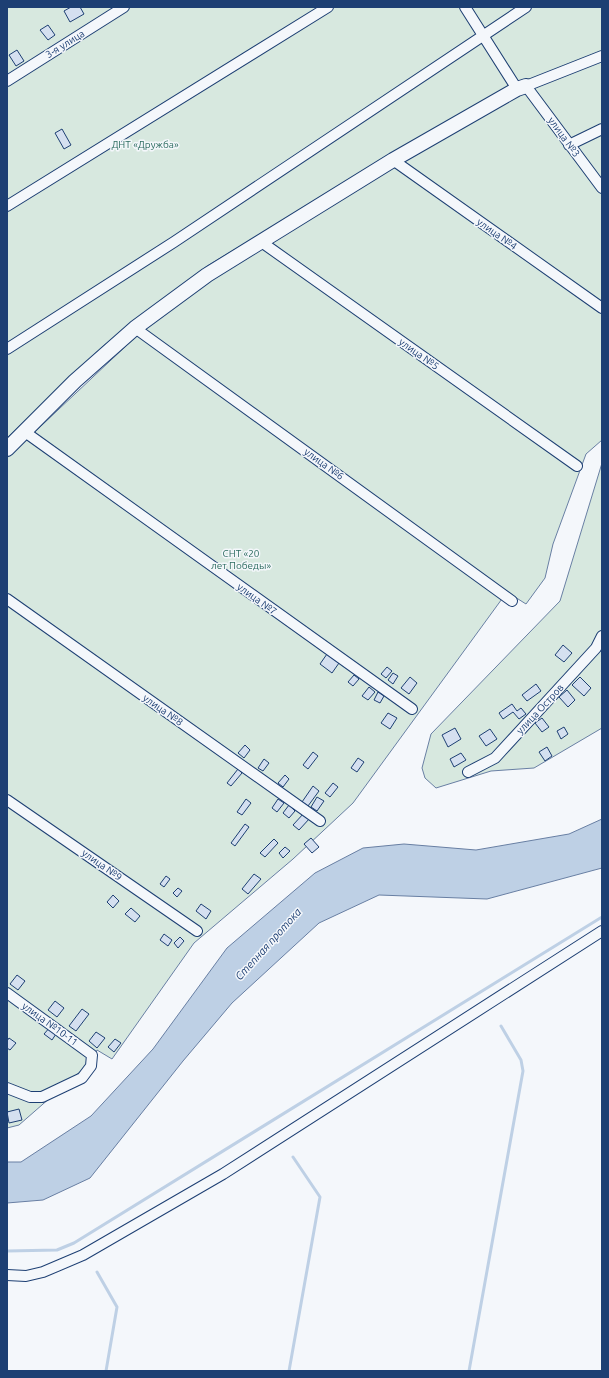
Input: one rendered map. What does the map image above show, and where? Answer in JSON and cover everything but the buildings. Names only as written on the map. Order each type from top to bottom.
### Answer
[{"type":"street","name":"3-я улица","points":[[7,81],[124,7]]},
{"type":"street","points":[[7,206],[328,7]]},
{"type":"street","name":"улица №3","points":[[465,7],[522,88],[602,188]]},
{"type":"street","points":[[7,349],[174,242],[483,34],[526,7]]},
{"type":"street","points":[[7,449],[75,381],[135,328],[207,275],[393,160],[522,88],[602,56]]},
{"type":"street","points":[[569,145],[602,129]]},
{"type":"street","name":"улица №4","points":[[393,160],[602,308]]},
{"type":"street","name":"улица №5","points":[[260,241],[578,466]]},
{"type":"street","name":"улица №6","points":[[135,328],[512,601]]},
{"type":"street","name":"улица №7","points":[[25,432],[412,709]]},
{"type":"street","name":"улица №8","points":[[7,599],[320,821]]},
{"type":"street","name":"улица Остров","points":[[468,772],[495,758],[596,648],[602,636]]},
{"type":"street","name":"улица №9","points":[[7,800],[197,931]]},
{"type":"street","points":[[7,1274],[26,1276],[43,1272],[83,1255],[223,1174],[602,931]]},
{"type":"street","name":"улица №10-11","points":[[7,993],[92,1055],[91,1066],[82,1078],[42,1097],[30,1097],[7,1088]]},
{"type":"green space","name":"ДНТ «Дружба»","points":[[7,7],[602,7],[602,54],[504,89],[207,266],[102,347],[7,438]]},
{"type":"green space","name":"СНТ «20 лет Победы»","points":[[602,59],[602,440],[586,454],[553,544],[545,578],[526,604],[507,592],[353,803],[293,859],[194,943],[112,1059],[97,1050],[90,1063],[19,1125],[7,1128],[7,458],[162,312],[235,263],[506,99]]},
{"type":"green space","points":[[602,463],[602,728],[534,768],[491,771],[436,788],[425,778],[422,768],[431,734],[560,601]]},
{"type":"water","name":"Степная протока","points":[[602,819],[602,868],[487,899],[379,895],[319,923],[232,1003],[183,1061],[90,1178],[43,1200],[7,1203],[7,1162],[21,1162],[91,1116],[153,1049],[227,948],[315,873],[363,848],[404,844],[476,850],[569,834]]},
{"type":"waterway","points":[[7,1251],[57,1250],[74,1243],[602,917]]},
{"type":"waterway","points":[[469,1371],[523,1071],[521,1060],[501,1026]]},
{"type":"waterway","points":[[289,1371],[320,1197],[293,1157]]},
{"type":"waterway","points":[[97,1272],[117,1307],[106,1371]]}]
